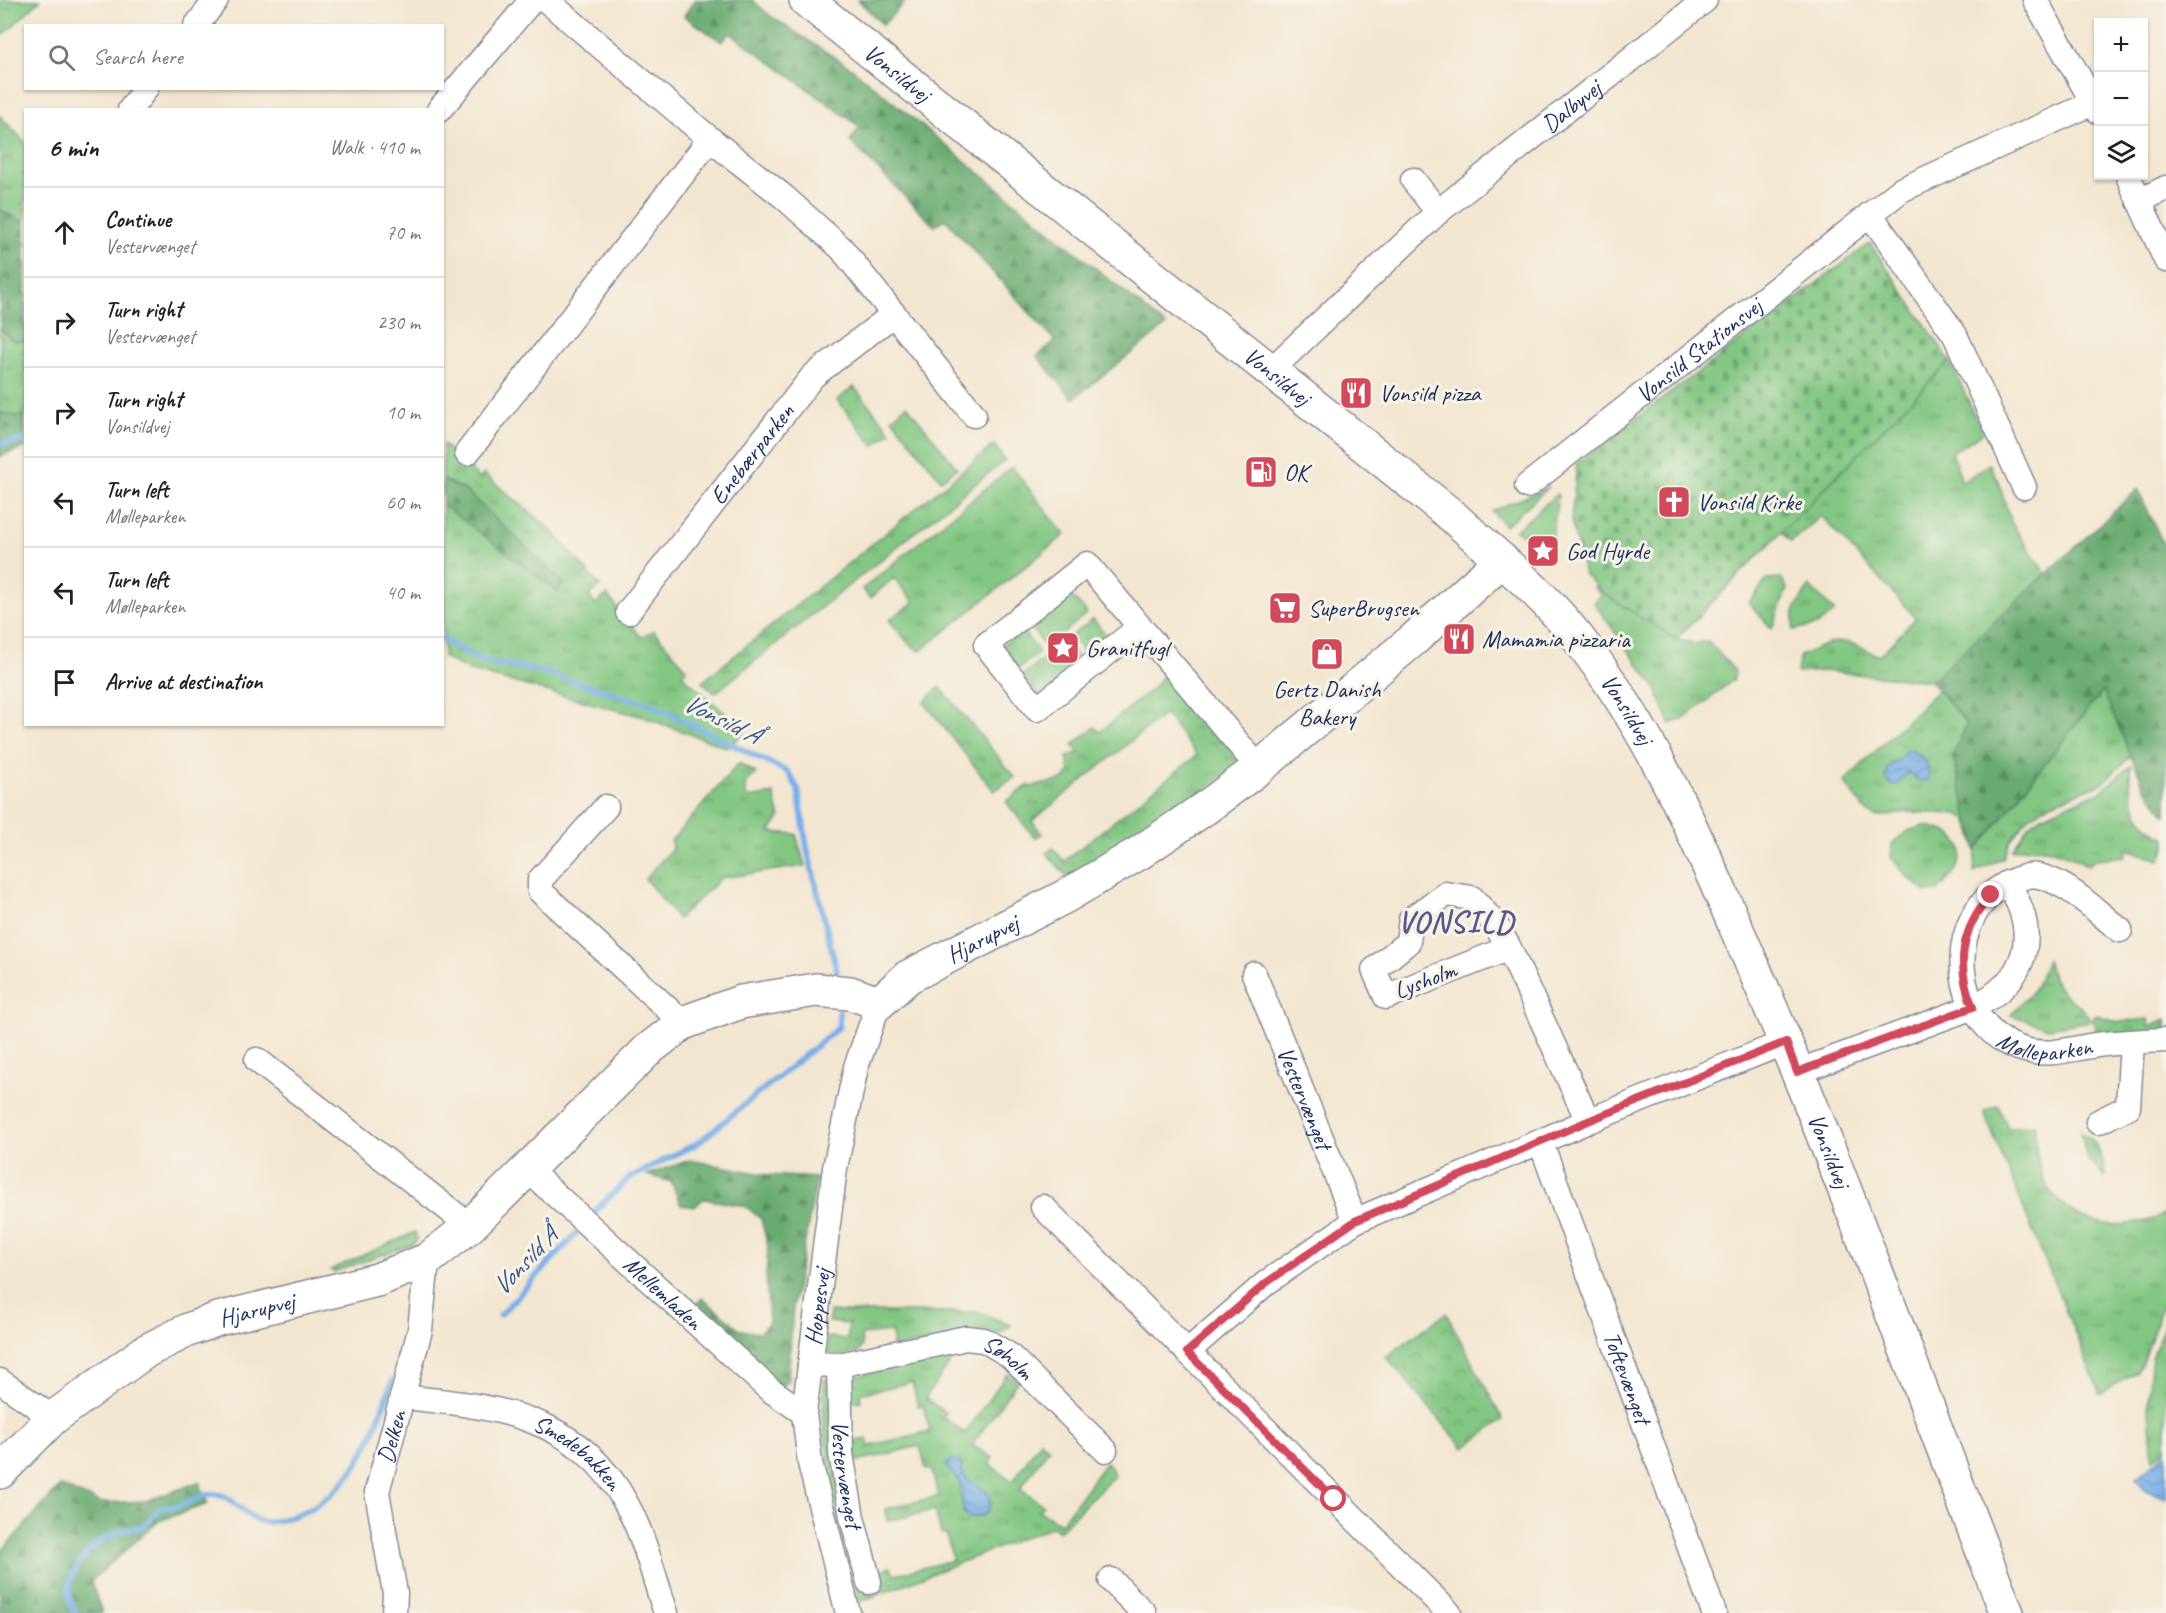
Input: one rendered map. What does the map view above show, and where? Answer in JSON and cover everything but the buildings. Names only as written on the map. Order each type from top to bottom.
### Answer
[{"type":"main road","name":"Vonsildvej","points":[[806,0],[1451,515],[1542,597],[1577,637],[1611,683],[1677,793],[1792,1057],[2007,1613]]},
{"type":"main road","name":"Hjarupvej","points":[[0,1472],[53,1418],[146,1351],[188,1330],[218,1319],[377,1280],[427,1260],[470,1226],[649,1049],[683,1023],[741,1002],[816,990],[850,993],[879,1003],[908,977],[1066,896],[1139,853],[1259,768],[1413,640],[1502,560]]},
{"type":"street","points":[[198,24],[216,0]]},
{"type":"street","points":[[441,108],[532,0]]},
{"type":"street","points":[[546,0],[710,139],[784,197],[841,248],[974,415]]},
{"type":"street","name":"Dalbyvej","points":[[1271,370],[1438,212],[1705,0]]},
{"type":"street","points":[[2035,0],[2094,101]]},
{"type":"street","points":[[131,108],[145,90]]},
{"type":"street","name":"Vonsild Stationsvej","points":[[1527,486],[1901,190],[2094,107]]},
{"type":"street","points":[[467,453],[710,139]]},
{"type":"street","points":[[1413,180],[1438,212]]},
{"type":"street","points":[[2130,180],[2166,260]]},
{"type":"street","points":[[2139,201],[2166,188]]},
{"type":"street","points":[[1870,214],[1955,335],[2024,487]]},
{"type":"street","name":"Enebærparken","points":[[628,612],[813,376],[894,314]]},
{"type":"street","points":[[1140,627],[1037,709],[986,645],[1087,564],[1259,768]]},
{"type":"street","points":[[606,807],[540,880],[540,891],[683,1023]]},
{"type":"street","name":"Mølleparken","points":[[2120,930],[2071,891],[2045,877],[2029,874],[2007,883],[1991,895],[1978,910],[1962,946],[1963,977],[1973,1007],[1994,1033],[2024,1050],[2046,1054],[2132,1042],[2166,1040]]},
{"type":"street","name":"Mølleparken","points":[[1792,1057],[1973,1007],[1992,998],[2008,983],[2020,965],[2026,944],[2026,922],[2019,901],[2007,883]]},
{"type":"street","name":"Lysholm","points":[[1509,948],[1386,997],[1374,970],[1408,942],[1411,919],[1446,894],[1472,898],[1496,925],[1509,948],[1588,1121]]},
{"type":"street","name":"Vestervænget","points":[[1254,974],[1355,1221]]},
{"type":"street","name":"Hoppesvej","points":[[848,1613],[810,1463],[804,1413],[835,1168],[856,1066],[879,1003]]},
{"type":"street","points":[[2098,1122],[2128,1107],[2132,1042]]},
{"type":"street","points":[[1187,1352],[1266,1283],[1355,1221],[1588,1121],[1792,1057]]},
{"type":"street","points":[[257,1060],[470,1226]]},
{"type":"street","name":"Toftevænget","points":[[1541,1143],[1714,1613]]},
{"type":"street","name":"Mellemladen","points":[[527,1169],[769,1389],[804,1413]]},
{"type":"street","points":[[1043,1207],[1449,1613]]},
{"type":"street","name":"Delken","points":[[394,1613],[395,1593],[377,1492],[420,1330],[427,1260]]},
{"type":"street","name":"Søholm","points":[[810,1364],[839,1365],[966,1338],[984,1340],[1009,1355],[1105,1450]]},
{"type":"street","name":"Vestervænget","points":[[839,1365],[841,1454],[852,1517],[869,1582]]},
{"type":"street","points":[[0,1381],[53,1418]]},
{"type":"street","name":"Smedebakken","points":[[402,1397],[501,1409],[538,1422],[572,1443],[605,1472],[627,1505],[666,1613]]},
{"type":"street","points":[[1112,1580],[1144,1613]]},
{"type":"green space","points":[[2,0],[40,0],[0,38],[0,2]]},
{"type":"green space","points":[[694,0],[752,0],[772,17],[853,69],[1166,326],[1073,399],[1037,356],[1055,341],[945,219],[934,226],[850,141],[860,127],[730,33],[722,42],[684,16]]},
{"type":"green space","points":[[858,0],[907,0],[883,25]]},
{"type":"green space","points":[[0,116],[24,141],[24,222],[0,210]]},
{"type":"green space","points":[[0,210],[24,222],[24,341],[13,341],[0,328]]},
{"type":"green space","points":[[1870,243],[1950,361],[1676,639],[1604,594],[1584,574],[1571,521],[1577,463]]},
{"type":"green space","points":[[0,328],[13,340],[24,341],[24,432],[22,417],[0,413]]},
{"type":"green space","points":[[1950,361],[1983,433],[1952,452],[1962,482],[1989,464],[1998,481],[2012,524],[2046,574],[1931,681],[1824,671],[1797,673],[1800,656],[1832,643],[1847,642],[1879,656],[1916,618],[1821,516],[1791,542],[1781,532]]},
{"type":"green space","points":[[854,387],[891,432],[874,446],[837,400]]},
{"type":"green space","points":[[907,405],[957,468],[941,480],[892,418]]},
{"type":"green space","points":[[0,413],[22,417],[24,448],[0,456]]},
{"type":"green space","points":[[444,445],[480,479],[484,474],[551,530],[600,586],[589,596],[595,604],[607,595],[641,637],[654,631],[687,669],[682,675],[745,731],[728,748],[643,717],[470,671],[444,658],[444,506],[486,536],[506,529],[465,490],[444,480]]},
{"type":"green space","points":[[994,445],[1005,460],[715,693],[702,682]]},
{"type":"green space","points":[[1012,467],[1065,535],[920,651],[909,644],[889,620],[914,602],[894,578],[870,598],[862,589]]},
{"type":"green space","points":[[444,480],[465,490],[564,583],[557,591],[444,506]]},
{"type":"green space","points":[[1549,487],[1505,526],[1492,511]]},
{"type":"green space","points":[[2138,489],[2166,550],[2166,815],[2144,786],[2103,690],[1976,851],[1953,756],[1967,724],[1931,681]]},
{"type":"green space","points":[[1558,495],[1550,554],[1516,530]]},
{"type":"green space","points":[[1608,575],[1676,639],[1695,644],[1708,641],[1735,671],[1734,679],[1684,719],[1670,724],[1655,687],[1594,603],[1601,595],[1594,588]]},
{"type":"green space","points":[[1781,578],[1787,588],[1772,629],[1749,603],[1767,579]]},
{"type":"green space","points":[[1809,586],[1835,612],[1817,625],[1793,630],[1794,611]]},
{"type":"green space","points":[[1068,592],[1087,613],[1046,648],[1029,624]]},
{"type":"green space","points":[[1093,619],[1112,642],[1089,659],[1071,636]]},
{"type":"green space","points":[[1023,631],[1039,653],[1018,669],[1000,647]]},
{"type":"green space","points":[[1065,641],[1082,663],[1040,696],[1022,676]]},
{"type":"green space","points":[[1167,667],[1246,761],[1124,844],[1067,876],[1046,853],[1053,848],[1064,861],[1197,755],[1165,714],[1032,821],[1042,834],[1035,838],[1006,802],[1029,785],[1030,787],[1063,780],[1070,772],[1067,757],[1079,753],[1073,745],[1095,727],[1100,732],[1156,685]]},
{"type":"green space","points":[[940,687],[1015,777],[994,791],[924,702]]},
{"type":"green space","points":[[1938,690],[1967,724],[1953,756],[1975,838],[1967,820],[1958,814],[1907,812],[1877,817],[1867,812],[1844,782]]},
{"type":"green space","points":[[2103,690],[2131,756],[2101,784],[2051,803],[2028,818],[2010,841],[2003,858],[1974,873],[1976,851]]},
{"type":"green space","points":[[739,763],[756,773],[745,785],[747,798],[774,794],[780,818],[770,832],[796,834],[805,866],[721,878],[678,919],[645,879],[672,849],[671,841]]},
{"type":"green space","points":[[2131,765],[2130,787],[2136,808],[2148,826],[2166,838],[2166,848],[2160,860],[2126,849],[2125,856],[2097,859],[2087,865],[2051,850],[2032,848],[2012,850],[2027,828],[2039,817],[2101,791]]},
{"type":"green space","points":[[1924,826],[1947,832],[1953,836],[1961,848],[1957,868],[1938,891],[1926,892],[1907,876],[1891,857],[1892,843],[1908,831]]},
{"type":"green space","points":[[2047,960],[2058,987],[2083,1009],[2091,1021],[2048,1028],[2011,1015],[2036,987]]},
{"type":"green space","points":[[2096,1015],[2119,1022],[2148,1019],[2149,1026],[2166,1019],[2166,1032],[2096,1035],[2093,1019]]},
{"type":"green space","points":[[1998,1105],[2008,1128],[2035,1125],[2037,1157],[2044,1180],[2067,1208],[2091,1220],[2118,1225],[2145,1221],[2166,1213],[2166,1294],[2144,1360],[2136,1372],[2100,1394],[1984,1112]]},
{"type":"green space","points":[[2081,1133],[2092,1141],[2099,1151],[2105,1178],[2087,1159]]},
{"type":"green space","points":[[690,1160],[768,1175],[817,1178],[793,1306],[788,1382],[777,1387],[691,1309],[702,1298],[741,1330],[759,1333],[769,1322],[766,1275],[768,1247],[761,1219],[745,1206],[703,1199],[695,1207],[681,1205],[671,1182],[647,1175]]},
{"type":"green space","points":[[415,1232],[417,1239],[413,1244],[334,1272],[330,1270]]},
{"type":"green space","points":[[830,1312],[979,1312],[1011,1325],[997,1335],[892,1348],[892,1332],[861,1335],[862,1346],[858,1352],[833,1357],[828,1353],[828,1337],[847,1339],[849,1324],[829,1322]]},
{"type":"green space","points":[[1446,1313],[1503,1420],[1464,1448],[1386,1357]]},
{"type":"green space","points":[[2166,1320],[2166,1450],[2153,1459],[2149,1410],[2150,1372],[2153,1355]]},
{"type":"green space","points":[[953,1350],[957,1353],[925,1398],[946,1413],[943,1417],[965,1433],[1007,1374],[1017,1382],[972,1445],[993,1458],[989,1464],[1013,1481],[1040,1441],[1049,1448],[1020,1489],[1043,1505],[1039,1511],[1061,1523],[1106,1462],[1111,1466],[1114,1476],[1059,1531],[1053,1526],[857,1603],[828,1464],[823,1408],[824,1379],[829,1379],[833,1458],[862,1592],[867,1593],[874,1572],[891,1567],[894,1575],[953,1560],[946,1534],[941,1534],[935,1510],[887,1521],[885,1509],[939,1496],[931,1469],[926,1470],[920,1446],[857,1461],[854,1441],[867,1439],[869,1446],[930,1431],[923,1406],[918,1406],[912,1382],[860,1394],[861,1401],[853,1402],[849,1399],[851,1378]],"holes":[[[962,1465],[963,1473],[971,1482],[982,1488],[989,1500],[988,1511],[981,1516],[969,1518],[964,1514],[960,1483],[948,1468]]]},
{"type":"green space","points":[[199,1482],[208,1504],[159,1521],[91,1581],[102,1613],[0,1613],[0,1553],[60,1486],[101,1503],[146,1501]]},
{"type":"water","points":[[1909,749],[1925,761],[1928,780],[1920,781],[1908,772],[1898,784],[1891,785],[1886,777],[1889,767],[1901,759],[1904,752]]},
{"type":"water","points":[[2166,1453],[2166,1498],[2163,1498],[2145,1490],[2136,1478]]},
{"type":"water","points":[[950,1460],[960,1461],[962,1472],[967,1479],[988,1493],[991,1503],[985,1514],[969,1518],[963,1511],[960,1481],[946,1466]]},
{"type":"waterway","name":"Vonsild Å","points":[[0,444],[24,440]]},
{"type":"waterway","name":"Vonsild Å","points":[[444,640],[483,661],[540,671],[652,705],[788,772],[798,789],[807,848],[837,972]]},
{"type":"waterway","name":"Vonsild Å","points":[[589,1217],[629,1178],[698,1143],[839,1027],[839,1011]]},
{"type":"waterway","name":"Vonsild Å","points":[[500,1315],[577,1233]]},
{"type":"waterway","name":"Vonsild Å","points":[[76,1613],[70,1601],[69,1590],[71,1578],[83,1557],[113,1534],[144,1525],[162,1508],[179,1506],[212,1494],[225,1497],[259,1521],[270,1522],[308,1510],[326,1499],[341,1485],[363,1454],[393,1380]]},
{"type":"place","name":"Vonsild pizza","points":[[1356,393]]},
{"type":"place","name":"OK","points":[[1261,472]]},
{"type":"place","name":"Vonsild Kirke","points":[[1674,502]]},
{"type":"place","name":"God Hyrde","points":[[1543,551]]},
{"type":"place","name":"SuperBrugsen","points":[[1285,608]]},
{"type":"place","name":"Mamamia pizzaria","points":[[1459,639]]},
{"type":"place","name":"Granitfugl","points":[[1063,648]]},
{"type":"place","name":"Gertz Danish Bakery","points":[[1327,654]]},
{"type":"district","name":"VONSILD","points":[[1456,922]]},
{"type":"route","points":[[1334,1499],[1187,1352],[1266,1283],[1312,1249],[1355,1221],[1388,1205],[1541,1143],[1588,1121],[1786,1042],[1797,1072],[1858,1047],[1973,1007],[1965,988],[1961,967],[1962,946],[1968,927],[1978,910],[1991,895]]}]
